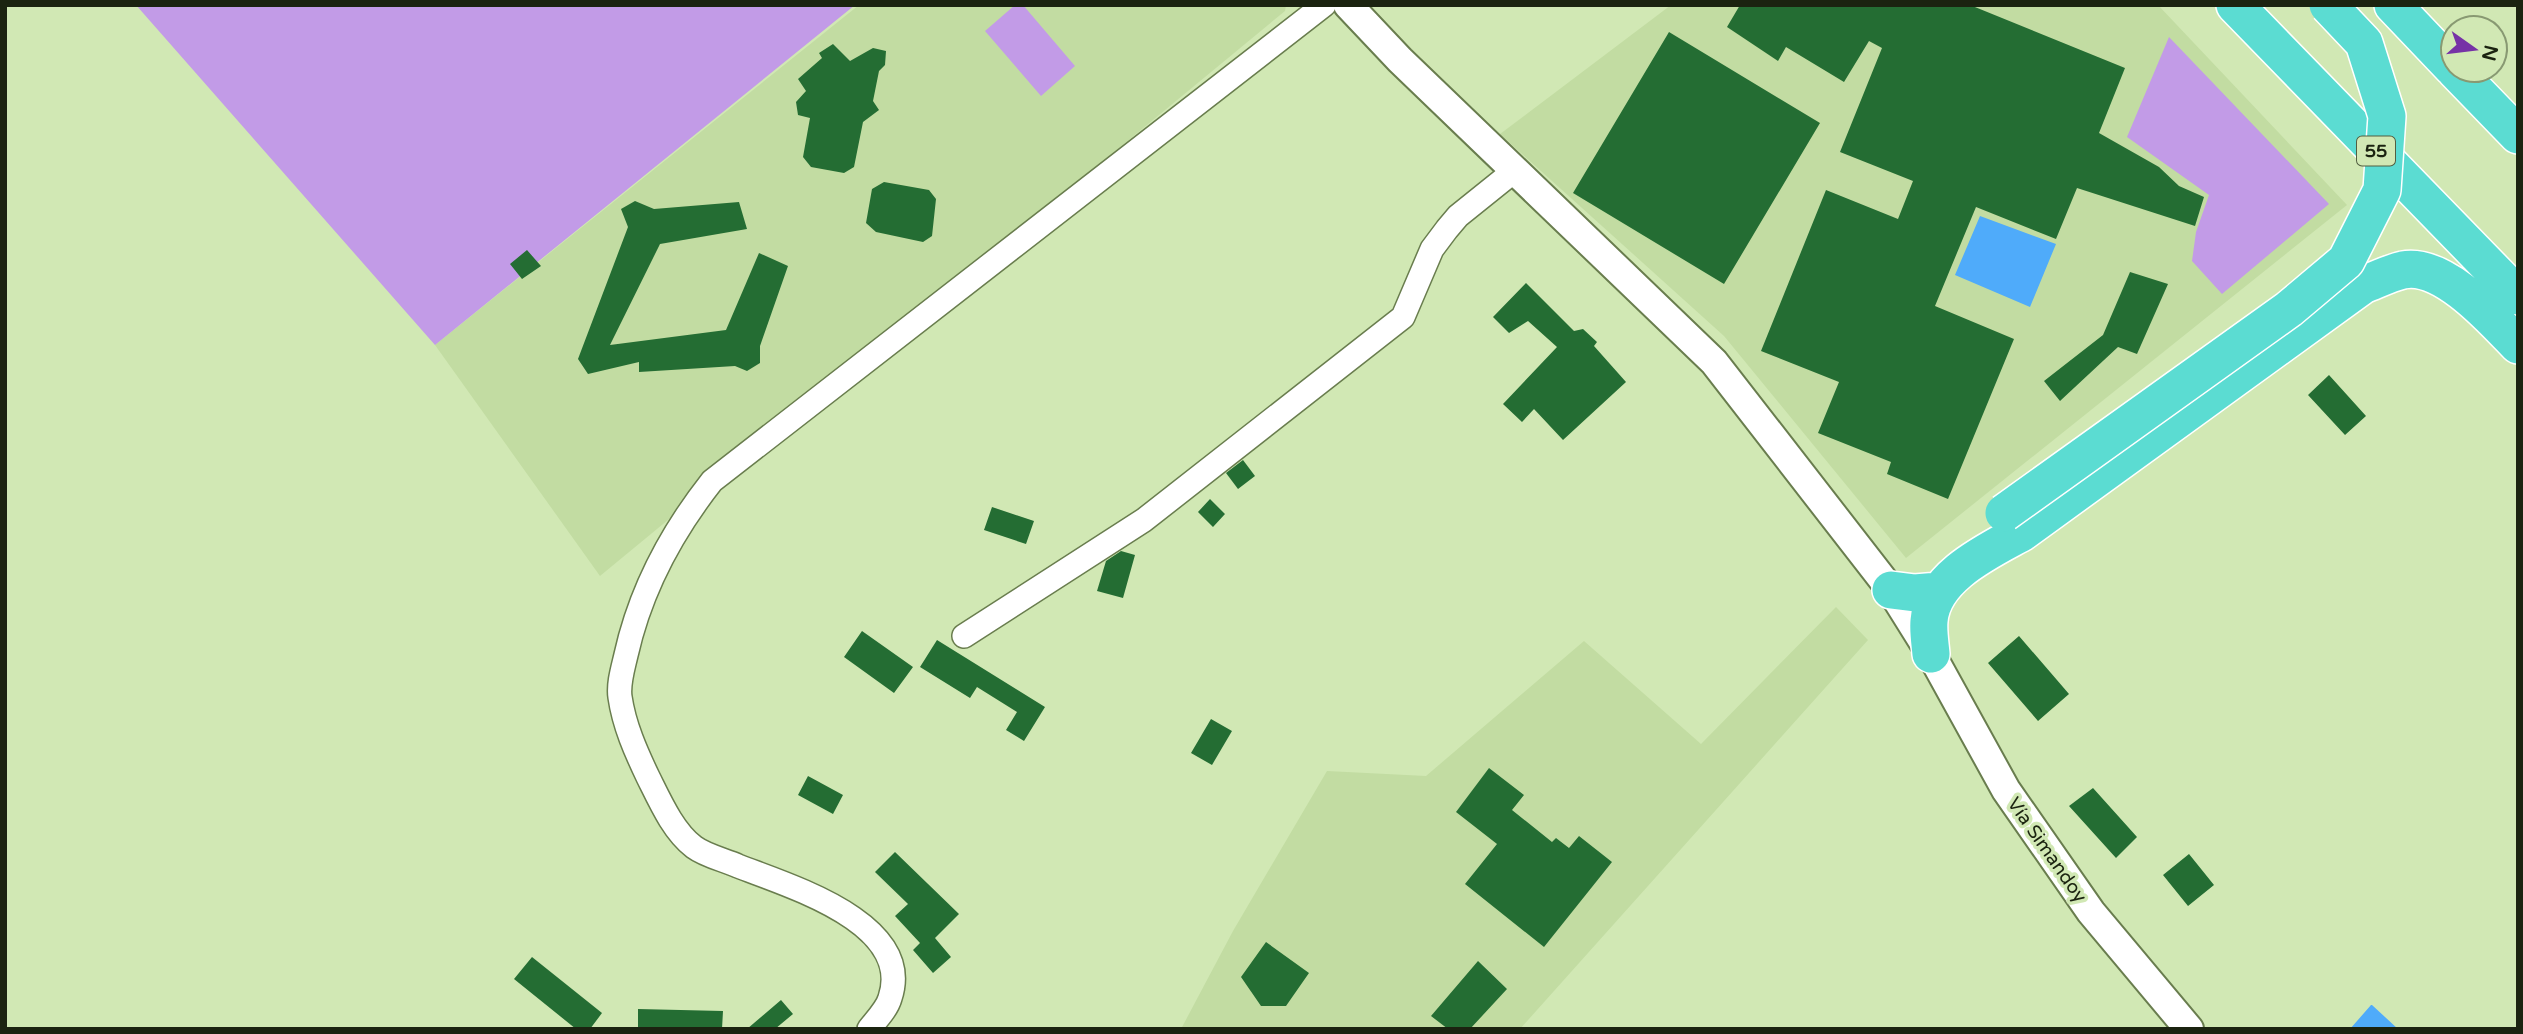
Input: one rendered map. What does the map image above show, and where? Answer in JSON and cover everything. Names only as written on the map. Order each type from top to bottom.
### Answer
[{"type":"highway","name":"55","points":[[2235,5],[2518,296]]},
{"type":"highway","points":[[1978,557],[2004,513],[2289,310],[2346,261],[2382,190],[2387,116],[2364,43],[2328,5]]},
{"type":"highway","points":[[2393,5],[2439,53]]},
{"type":"highway","points":[[2469,84],[2518,135]]},
{"type":"highway","points":[[1931,654],[1928,619],[1939,591],[1978,557],[2021,533],[2363,285],[2405,269],[2427,272],[2463,292],[2518,345]]},
{"type":"highway","points":[[1891,590],[1914,593],[1939,591]]},
{"type":"street","points":[[869,1029],[890,1000],[894,973],[891,960],[878,938],[845,914],[797,887],[696,849],[662,805],[629,733],[619,695],[631,631],[643,593],[692,506],[712,481],[1324,5]]},
{"type":"street","name":"Vía Simandoy","points":[[1348,5],[1514,171],[1714,362],[1891,590],[1931,654],[2006,790],[2091,912],[2189,1029]]},
{"type":"street","points":[[964,636],[1144,520],[1403,317],[1432,250],[1447,229],[1458,216],[1514,171]]},
{"type":"shaded area","points":[[136,5],[855,5],[435,345]]},
{"type":"shaded area","points":[[859,5],[1286,5],[1285,11],[600,576],[435,345]]},
{"type":"shaded area","points":[[1015,5],[1023,5],[1075,66],[1041,96],[985,31]]},
{"type":"shaded area","points":[[1671,5],[2158,5],[2347,205],[1906,558],[1724,336],[1500,134]]},
{"type":"shaded area","points":[[2169,37],[2329,204],[2222,294],[2192,261],[2196,232],[2209,195],[2127,137]]},
{"type":"shaded area","points":[[1836,607],[1868,640],[1520,1029],[1181,1029],[1233,931],[1327,771],[1426,776],[1584,641],[1701,744]]},
{"type":"water","points":[[1980,216],[2056,244],[2030,307],[1955,275]]},
{"type":"water","points":[[2372,1005],[2398,1029],[2350,1029]]},
{"type":"building","points":[[1740,5],[1970,5],[2125,68],[2099,133],[2159,167],[2179,186],[2204,197],[2195,226],[2077,188],[2056,239],[1976,207],[1935,306],[2014,339],[1948,499],[1887,474],[1891,462],[1818,433],[1839,382],[1761,351],[1826,190],[1898,219],[1913,181],[1840,152],[1882,48],[1869,41],[1844,82],[1786,47],[1778,61],[1727,27]]},
{"type":"building","points":[[1669,32],[1820,123],[1724,284],[1573,193]]},
{"type":"building","points":[[833,44],[850,61],[873,48],[886,51],[885,65],[879,71],[873,101],[879,110],[863,122],[854,167],[844,173],[811,167],[803,157],[810,118],[798,115],[796,102],[806,91],[798,79],[822,58],[819,53]]},
{"type":"building","points":[[884,182],[929,190],[936,199],[932,236],[923,242],[876,232],[866,223],[872,189]]},
{"type":"building","points":[[635,201],[654,209],[739,202],[747,229],[660,244],[610,345],[726,330],[759,253],[788,266],[760,346],[760,363],[747,371],[735,366],[639,372],[639,362],[588,374],[578,359],[628,227],[621,209]]},
{"type":"building","points":[[527,250],[541,266],[522,279],[510,264]]},
{"type":"building","points":[[2130,272],[2168,284],[2137,354],[2118,347],[2060,401],[2044,381],[2103,335]]},
{"type":"building","points":[[1526,283],[1574,331],[1583,329],[1597,342],[1594,346],[1626,382],[1563,440],[1534,409],[1522,422],[1503,404],[1557,347],[1528,321],[1509,333],[1493,317]]},
{"type":"building","points":[[2329,375],[2366,416],[2345,435],[2308,395]]},
{"type":"building","points":[[1243,460],[1255,476],[1238,489],[1226,473]]},
{"type":"building","points":[[1210,499],[1225,514],[1213,527],[1198,512]]},
{"type":"building","points":[[992,507],[1034,521],[1026,544],[984,530]]},
{"type":"building","points":[[1121,551],[1135,555],[1123,598],[1097,591],[1106,561]]},
{"type":"building","points":[[862,631],[913,667],[894,693],[844,657]]},
{"type":"building","points":[[2019,636],[2069,694],[2038,721],[1988,663]]},
{"type":"building","points":[[937,640],[1045,707],[1024,741],[1006,730],[1017,712],[977,687],[970,698],[920,667]]},
{"type":"building","points":[[1211,719],[1232,731],[1212,765],[1191,753]]},
{"type":"building","points":[[1489,768],[1524,795],[1512,810],[1552,842],[1556,838],[1569,848],[1579,836],[1612,862],[1544,947],[1465,884],[1497,844],[1456,812]]},
{"type":"building","points":[[808,776],[843,795],[833,814],[798,795]]},
{"type":"building","points":[[2093,788],[2137,837],[2116,858],[2069,806]]},
{"type":"building","points":[[895,852],[959,914],[935,938],[951,957],[933,973],[913,950],[920,943],[895,916],[908,904],[875,872]]},
{"type":"building","points":[[2189,854],[2214,885],[2188,906],[2163,875]]},
{"type":"building","points":[[1266,942],[1309,973],[1286,1006],[1261,1006],[1241,977]]},
{"type":"building","points":[[532,957],[602,1013],[590,1029],[576,1029],[514,979]]},
{"type":"building","points":[[1478,961],[1507,989],[1470,1029],[1448,1029],[1431,1016]]},
{"type":"building","points":[[781,1000],[793,1014],[775,1029],[747,1029]]},
{"type":"building","points":[[638,1009],[723,1011],[722,1029],[638,1029]]}]
